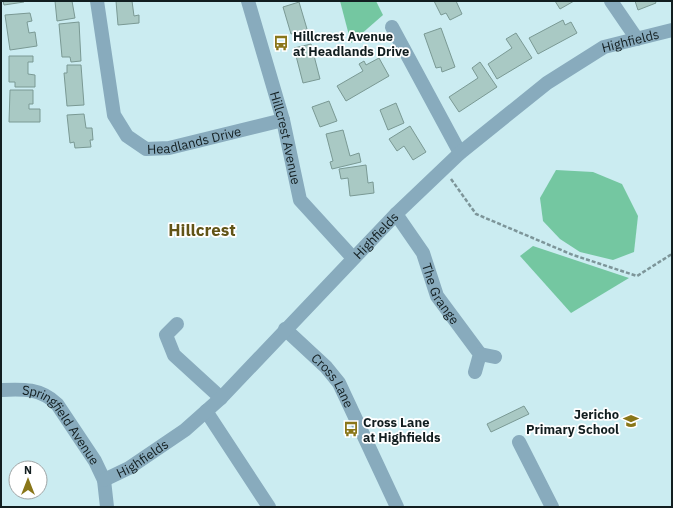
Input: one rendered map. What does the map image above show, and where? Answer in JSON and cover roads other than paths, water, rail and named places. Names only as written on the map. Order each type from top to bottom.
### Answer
[{"type":"street","name":"Headlands Drive","points":[[97,1],[114,114],[127,136],[146,149],[169,148],[283,120]]},
{"type":"street","name":"Hillcrest Avenue","points":[[248,1],[283,120],[300,200],[353,258]]},
{"type":"street","points":[[611,1],[637,39]]},
{"type":"street","points":[[392,27],[460,153]]},
{"type":"street","name":"Highfields","points":[[104,480],[129,468],[163,446],[185,430],[221,398],[396,214],[460,153],[547,83],[604,47],[672,30]]},
{"type":"street","name":"The Grange","points":[[396,214],[423,253],[437,296],[480,354]]},
{"type":"street","points":[[177,324],[166,335],[174,355],[221,398]]},
{"type":"street","name":"Cross Lane","points":[[285,329],[326,367],[339,383],[350,401],[397,507]]},
{"type":"street","points":[[475,372],[480,354],[495,357]]},
{"type":"street","name":"Springfield Avenue","points":[[1,390],[27,389],[42,393],[57,404],[95,461],[104,480],[106,507]]},
{"type":"street","points":[[206,411],[269,507]]},
{"type":"street","points":[[520,442],[552,507]]},
{"type":"place","name":"Hillcrest Avenue at Headlands Drive","points":[[281,43]]},
{"type":"place","name":"Jericho Primary School","points":[[631,421]]},
{"type":"place","name":"Cross Lane at Highfields","points":[[351,429]]},
{"type":"district","name":"Hillcrest","points":[[202,230]]}]
